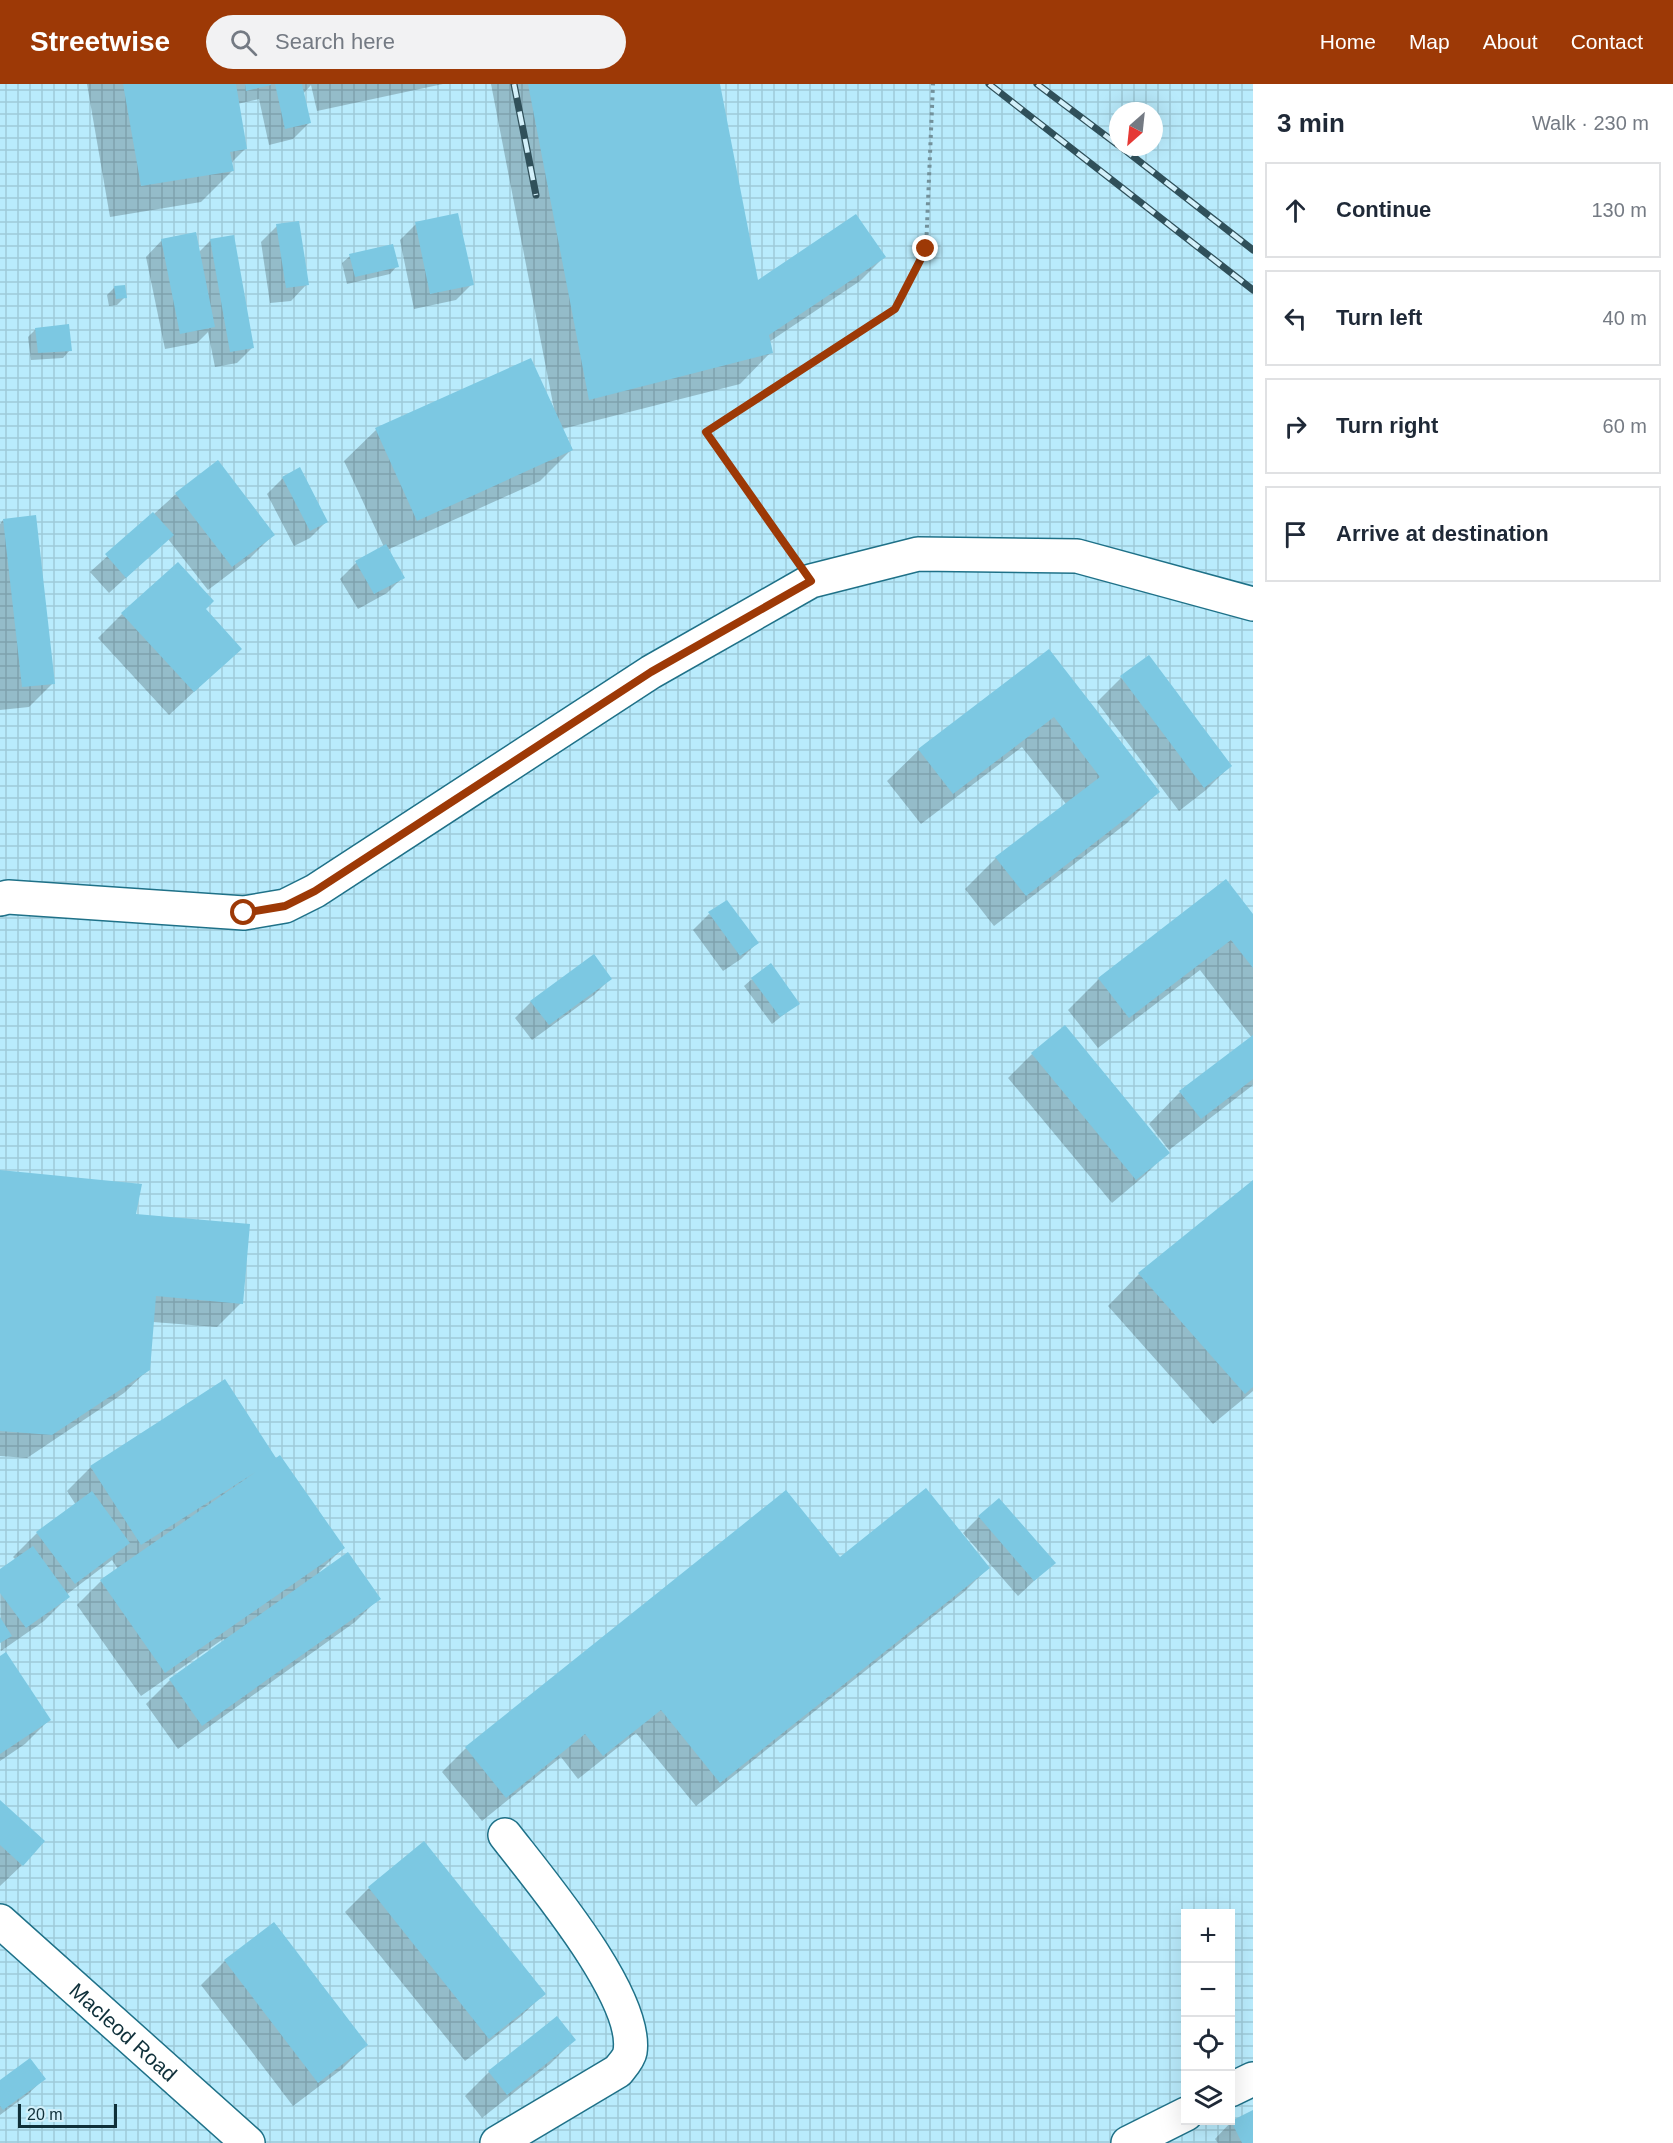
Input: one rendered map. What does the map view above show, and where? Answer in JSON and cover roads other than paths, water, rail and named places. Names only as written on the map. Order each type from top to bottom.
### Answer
[{"type":"street","points":[[0,899],[8,897],[244,913],[285,906],[315,891],[651,672],[811,581],[918,554],[1077,556],[1253,604]]},
{"type":"street","points":[[497,2143],[618,2071],[630,2054],[630,2033],[622,2007],[585,1939],[506,1835]]},
{"type":"street","name":"Macleod Road","points":[[0,1921],[248,2143]]},
{"type":"street","points":[[1235,2088],[1253,2079]]},
{"type":"street","points":[[1128,2143],[1181,2116]]},
{"type":"railway","points":[[514,84],[536,195]]},
{"type":"railway","points":[[989,84],[1253,290]]},
{"type":"railway","points":[[1037,84],[1109,138]]},
{"type":"railway","points":[[1133,156],[1253,250]]}]
